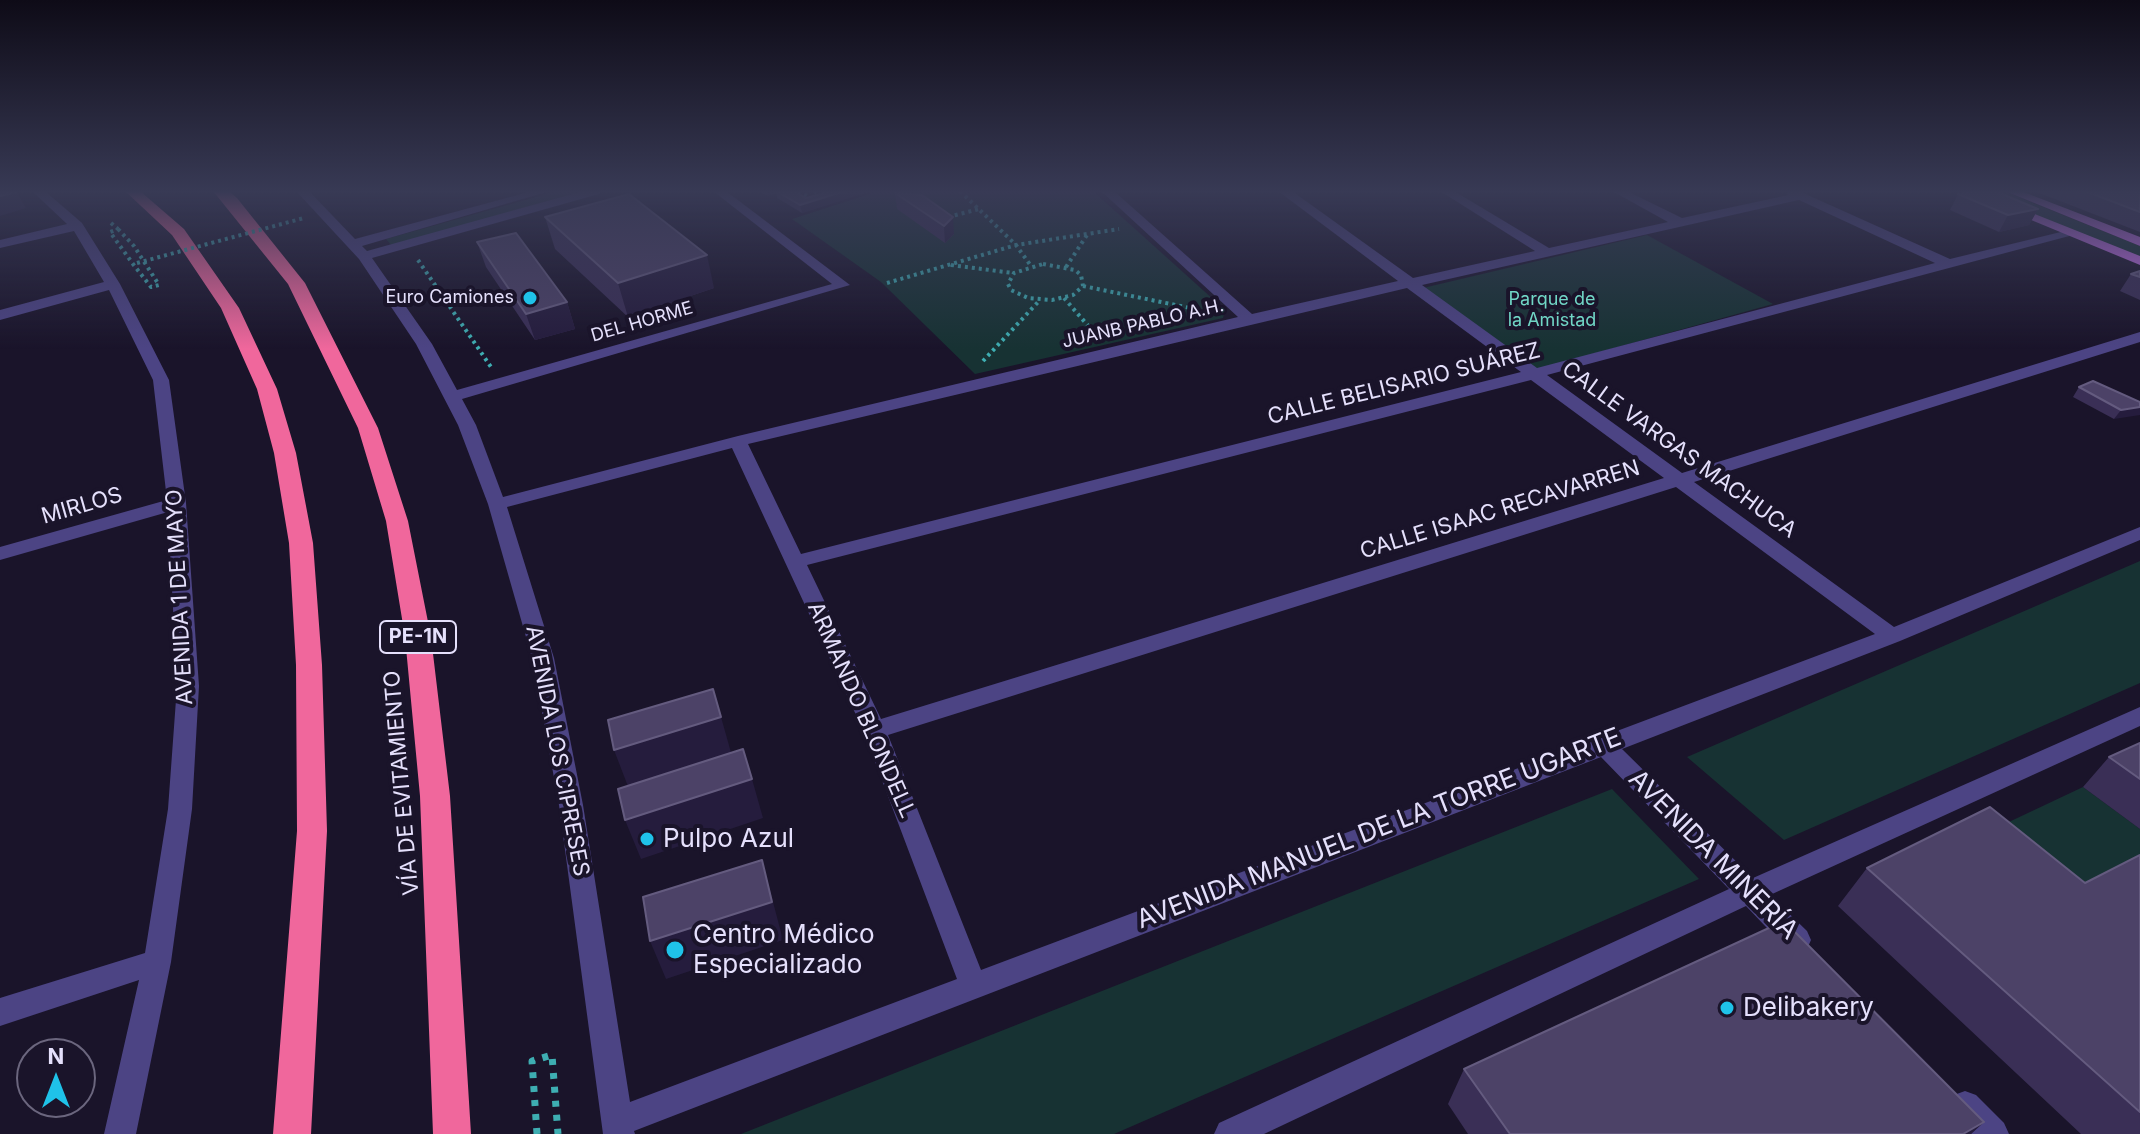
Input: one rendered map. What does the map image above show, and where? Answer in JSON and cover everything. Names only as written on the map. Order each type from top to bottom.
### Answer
[{"type":"highway","points":[[186,244],[230,308],[267,389],[288,468],[301,543],[309,665],[312,831],[292,1134]]},
{"type":"highway","name":"VÍA DE EVITAMIENTO","points":[[265,244],[296,283],[368,428],[397,521],[418,637],[435,796],[452,1134]]},
{"type":"main road","points":[[2098,244],[2140,261]]},
{"type":"street","name":"AVENIDA 1 DE MAYO","points":[[88,244],[113,284],[161,380],[177,503],[188,686],[180,809],[157,962],[120,1134]]},
{"type":"street","name":"AVENIDA LOS CIPRESES","points":[[352,244],[424,344],[467,425],[497,504],[543,658],[571,805],[618,1128]]},
{"type":"street","points":[[358,250],[376,244]]},
{"type":"street","points":[[358,250],[382,244]]},
{"type":"street","name":"DEL HORME","points":[[452,397],[843,285],[789,244]]},
{"type":"street","points":[[1166,244],[1249,319]]},
{"type":"street","name":"CALLE VARGAS MACHUCA","points":[[1356,244],[1892,636]]},
{"type":"street","points":[[1533,244],[1548,253]]},
{"type":"street","name":"JUANB PABLO A.H.","points":[[497,504],[738,441],[1249,319],[1588,244]]},
{"type":"street","points":[[1905,244],[1947,263]]},
{"type":"street","name":"CALLE BELISARIO SUÁREZ","points":[[795,562],[1534,374],[2021,244]]},
{"type":"street","points":[[0,315],[113,284]]},
{"type":"street","name":"CALLE ISAAC RECAVARREN","points":[[875,730],[2140,337]]},
{"type":"street","name":"ARMANDO BLONDELL","points":[[738,441],[875,730],[973,984]]},
{"type":"street","name":"MIRLOS","points":[[0,554],[177,503]]},
{"type":"street","name":"AVENIDA MANUEL DE LA TORRE UGARTE","points":[[618,1128],[973,984],[1892,636],[2140,533]]},
{"type":"street","points":[[1230,1134],[1750,892],[2140,716]]},
{"type":"street","name":"AVENIDA MINERÍA","points":[[1603,744],[1816,958]]},
{"type":"street","points":[[0,1012],[157,962]]},
{"type":"street","points":[[1949,1090],[1993,1134]]},
{"type":"path","points":[[120,244],[151,287],[159,285],[132,244]]},
{"type":"path","points":[[135,263],[207,244]]},
{"type":"path","points":[[887,283],[1022,244]]},
{"type":"path","points":[[1066,267],[1081,244]]},
{"type":"path","points":[[1016,245],[1031,266]]},
{"type":"path","points":[[417,259],[498,378]]},
{"type":"path","points":[[948,265],[1014,273],[1031,266],[1066,267],[1081,275],[1083,286]]},
{"type":"path","points":[[1014,273],[1008,284],[1011,290],[1039,300],[1064,298],[1083,286],[1203,310]]},
{"type":"path","points":[[1064,298],[1111,352]]},
{"type":"path","points":[[975,370],[1039,300]]},
{"type":"path","points":[[537,1134],[532,1061],[552,1055],[558,1134]]},
{"type":"green space","points":[[827,244],[1152,244],[1225,310],[1223,318],[975,374],[881,282]]},
{"type":"green space","name":"Parque de la Amistad","points":[[1609,244],[1663,244],[1773,304],[1535,370],[1423,288]]},
{"type":"green space","points":[[2105,244],[2140,246],[2140,258]]},
{"type":"green space","points":[[2140,561],[2140,683],[1784,840],[1687,757]]},
{"type":"green space","points":[[2083,787],[2140,829],[2140,872],[2048,921],[1958,846]]},
{"type":"green space","points":[[1612,789],[1699,879],[1114,1134],[741,1134]]},
{"type":"building","points":[[478,244],[524,244],[567,302],[526,314]]},
{"type":"building","points":[[575,244],[693,244],[707,255],[618,283]]},
{"type":"building","points":[[2093,381],[2140,402],[2140,407],[2121,410],[2079,387]]},
{"type":"building","points":[[713,689],[721,717],[614,750],[608,720]]},
{"type":"building","points":[[2140,743],[2140,779],[2109,757]]},
{"type":"building","points":[[743,749],[752,779],[625,820],[618,789]]},
{"type":"building","points":[[1990,807],[2085,883],[2140,855],[2140,1112],[1867,868]]},
{"type":"building","points":[[762,860],[772,902],[650,941],[643,897]]},
{"type":"building","points":[[1784,921],[1984,1122],[1963,1134],[1510,1134],[1464,1069]]},
{"type":"place","name":"Euro Camiones","points":[[530,298]]},
{"type":"place","name":"Pulpo Azul","points":[[647,839]]},
{"type":"place","name":"Centro Médico Especializado","points":[[675,950]]},
{"type":"place","name":"Delibakery","points":[[1727,1008]]}]
